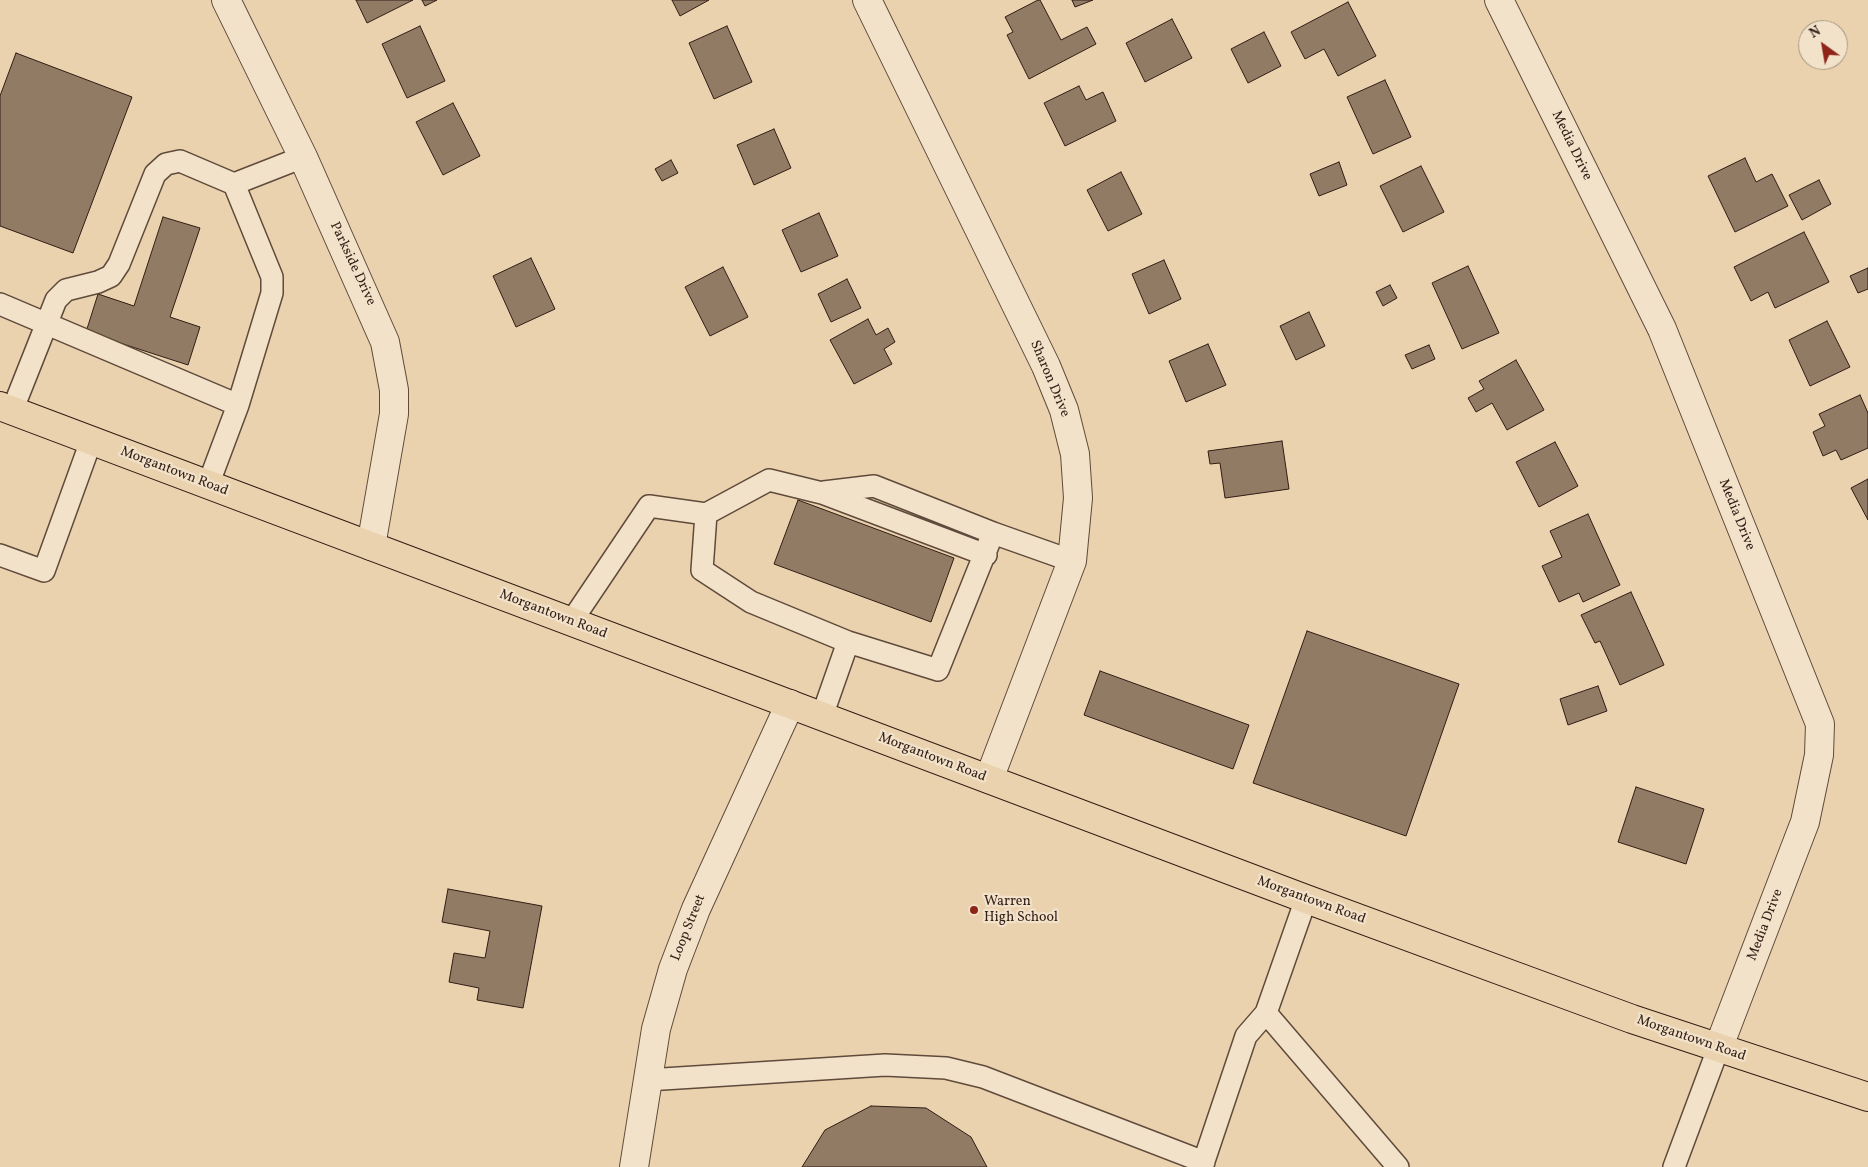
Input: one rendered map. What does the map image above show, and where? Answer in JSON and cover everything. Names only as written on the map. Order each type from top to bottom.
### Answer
[{"type":"main road","name":"Morgantown Road","points":[[6,408],[1306,899],[1718,1049],[1868,1097]]},
{"type":"street","name":"Parkside Drive","points":[[226,0],[303,157],[377,319],[392,367],[394,414],[371,546]]},
{"type":"street","name":"Sharon Drive","points":[[867,0],[1046,366],[1064,410],[1078,476],[1077,519],[1072,561],[989,779]]},
{"type":"street","name":"Media Drive","points":[[1499,0],[1662,330],[1820,724],[1821,737],[1818,765],[1805,822],[1718,1049]]},
{"type":"street","name":"Loop Street","points":[[634,1167],[656,1029],[673,968],[693,917],[790,704]]},
{"type":"lane","points":[[6,408],[47,324],[56,300],[66,290],[98,282],[111,276],[119,264],[156,174],[166,164],[180,162],[234,184],[303,157]]},
{"type":"lane","points":[[208,485],[238,405],[272,293],[272,277],[234,184]]},
{"type":"lane","points":[[0,304],[238,405]]},
{"type":"lane","points":[[0,555],[44,571],[91,441]]},
{"type":"lane","points":[[572,622],[649,506],[706,514],[769,480],[822,493],[986,556]]},
{"type":"lane","points":[[822,493],[874,486],[993,533],[1072,561]]},
{"type":"lane","points":[[706,514],[702,570],[752,602],[848,642],[938,670],[986,556],[993,533]]},
{"type":"lane","points":[[822,716],[848,642]]},
{"type":"lane","points":[[647,1080],[885,1065],[946,1068],[983,1077],[1203,1164],[1246,1036],[1266,1013],[1306,899]]},
{"type":"lane","points":[[1266,1013],[1398,1167]]},
{"type":"lane","points":[[1674,1167],[1718,1049]]},
{"type":"building","points":[[356,0],[413,0],[367,23]]},
{"type":"building","points":[[422,0],[437,0],[425,6]]},
{"type":"building","points":[[672,0],[709,0],[680,16]]},
{"type":"building","points":[[1040,0],[1061,40],[1087,27],[1096,44],[1029,79],[1007,35],[1013,32],[1005,17]]},
{"type":"building","points":[[1072,0],[1093,0],[1075,7]]},
{"type":"building","points":[[1348,2],[1376,56],[1338,76],[1324,49],[1305,59],[1291,32]]},
{"type":"building","points":[[1172,19],[1192,58],[1145,82],[1126,43]]},
{"type":"building","points":[[420,26],[445,81],[407,98],[382,44]]},
{"type":"building","points":[[727,26],[752,82],[714,99],[689,43]]},
{"type":"building","points":[[1264,32],[1281,66],[1248,83],[1231,49]]},
{"type":"building","points":[[16,53],[132,97],[73,253],[0,226],[0,96]]},
{"type":"building","points":[[1385,80],[1411,137],[1373,154],[1347,97]]},
{"type":"building","points":[[1079,86],[1086,100],[1103,92],[1116,121],[1065,146],[1044,103]]},
{"type":"building","points":[[453,103],[480,156],[443,175],[416,122]]},
{"type":"building","points":[[774,129],[791,168],[754,185],[737,145]]},
{"type":"building","points":[[1745,158],[1756,182],[1772,174],[1788,206],[1735,232],[1708,176]]},
{"type":"building","points":[[671,160],[678,173],[662,181],[655,169]]},
{"type":"building","points":[[1339,162],[1347,185],[1319,196],[1310,174]]},
{"type":"building","points":[[1421,166],[1444,212],[1403,232],[1380,186]]},
{"type":"building","points":[[1121,172],[1142,214],[1108,231],[1087,190]]},
{"type":"building","points":[[1819,180],[1831,204],[1802,220],[1789,195]]},
{"type":"building","points":[[819,213],[838,256],[801,272],[782,230]]},
{"type":"building","points":[[163,217],[200,228],[170,317],[200,327],[188,365],[86,332],[98,294],[134,306]]},
{"type":"building","points":[[1804,232],[1829,282],[1775,308],[1768,292],[1751,301],[1734,267]]},
{"type":"building","points":[[531,258],[555,309],[516,327],[493,276]]},
{"type":"building","points":[[1164,260],[1181,299],[1149,314],[1132,274]]},
{"type":"building","points":[[1468,266],[1499,333],[1462,349],[1432,283]]},
{"type":"building","points":[[723,267],[748,317],[710,336],[685,287]]},
{"type":"building","points":[[1868,268],[1868,289],[1858,293],[1850,276]]},
{"type":"building","points":[[847,279],[861,308],[831,322],[818,294]]},
{"type":"building","points":[[1390,285],[1397,298],[1383,306],[1376,292]]},
{"type":"building","points":[[1309,312],[1325,346],[1296,360],[1280,326]]},
{"type":"building","points":[[868,319],[876,335],[888,328],[895,342],[884,349],[892,364],[854,384],[830,340]]},
{"type":"building","points":[[1827,321],[1850,367],[1810,386],[1789,340]]},
{"type":"building","points":[[1208,344],[1226,385],[1186,402],[1169,361]]},
{"type":"building","points":[[1429,345],[1435,359],[1412,369],[1405,355]]},
{"type":"building","points":[[1516,360],[1544,410],[1507,430],[1492,403],[1476,412],[1468,398],[1484,389],[1479,381]]},
{"type":"building","points":[[1860,395],[1868,413],[1868,448],[1841,460],[1836,450],[1823,456],[1813,432],[1825,426],[1819,414]]},
{"type":"building","points":[[1282,441],[1289,489],[1225,498],[1220,463],[1210,464],[1208,451]]},
{"type":"building","points":[[1555,442],[1578,486],[1539,507],[1516,462]]},
{"type":"building","points":[[1868,479],[1868,520],[1851,488]]},
{"type":"building","points":[[798,500],[954,558],[931,622],[774,564]]},
{"type":"building","points":[[1588,514],[1620,585],[1583,602],[1579,593],[1559,602],[1542,566],[1562,557],[1550,531]]},
{"type":"building","points":[[1631,592],[1664,665],[1620,685],[1600,641],[1595,643],[1581,615]]},
{"type":"building","points":[[1307,631],[1459,684],[1406,836],[1253,783]]},
{"type":"building","points":[[1100,671],[1249,725],[1233,769],[1084,715]]},
{"type":"building","points":[[1598,686],[1607,711],[1568,725],[1560,699]]},
{"type":"building","points":[[1636,787],[1704,809],[1686,864],[1618,842]]},
{"type":"building","points":[[448,889],[542,906],[523,1008],[477,1000],[479,988],[449,982],[454,953],[485,958],[490,931],[442,922]]},
{"type":"building","points":[[871,1106],[926,1108],[971,1137],[987,1167],[802,1167],[825,1130]]},
{"type":"place","name":"Warren High School","points":[[974,910]]}]
